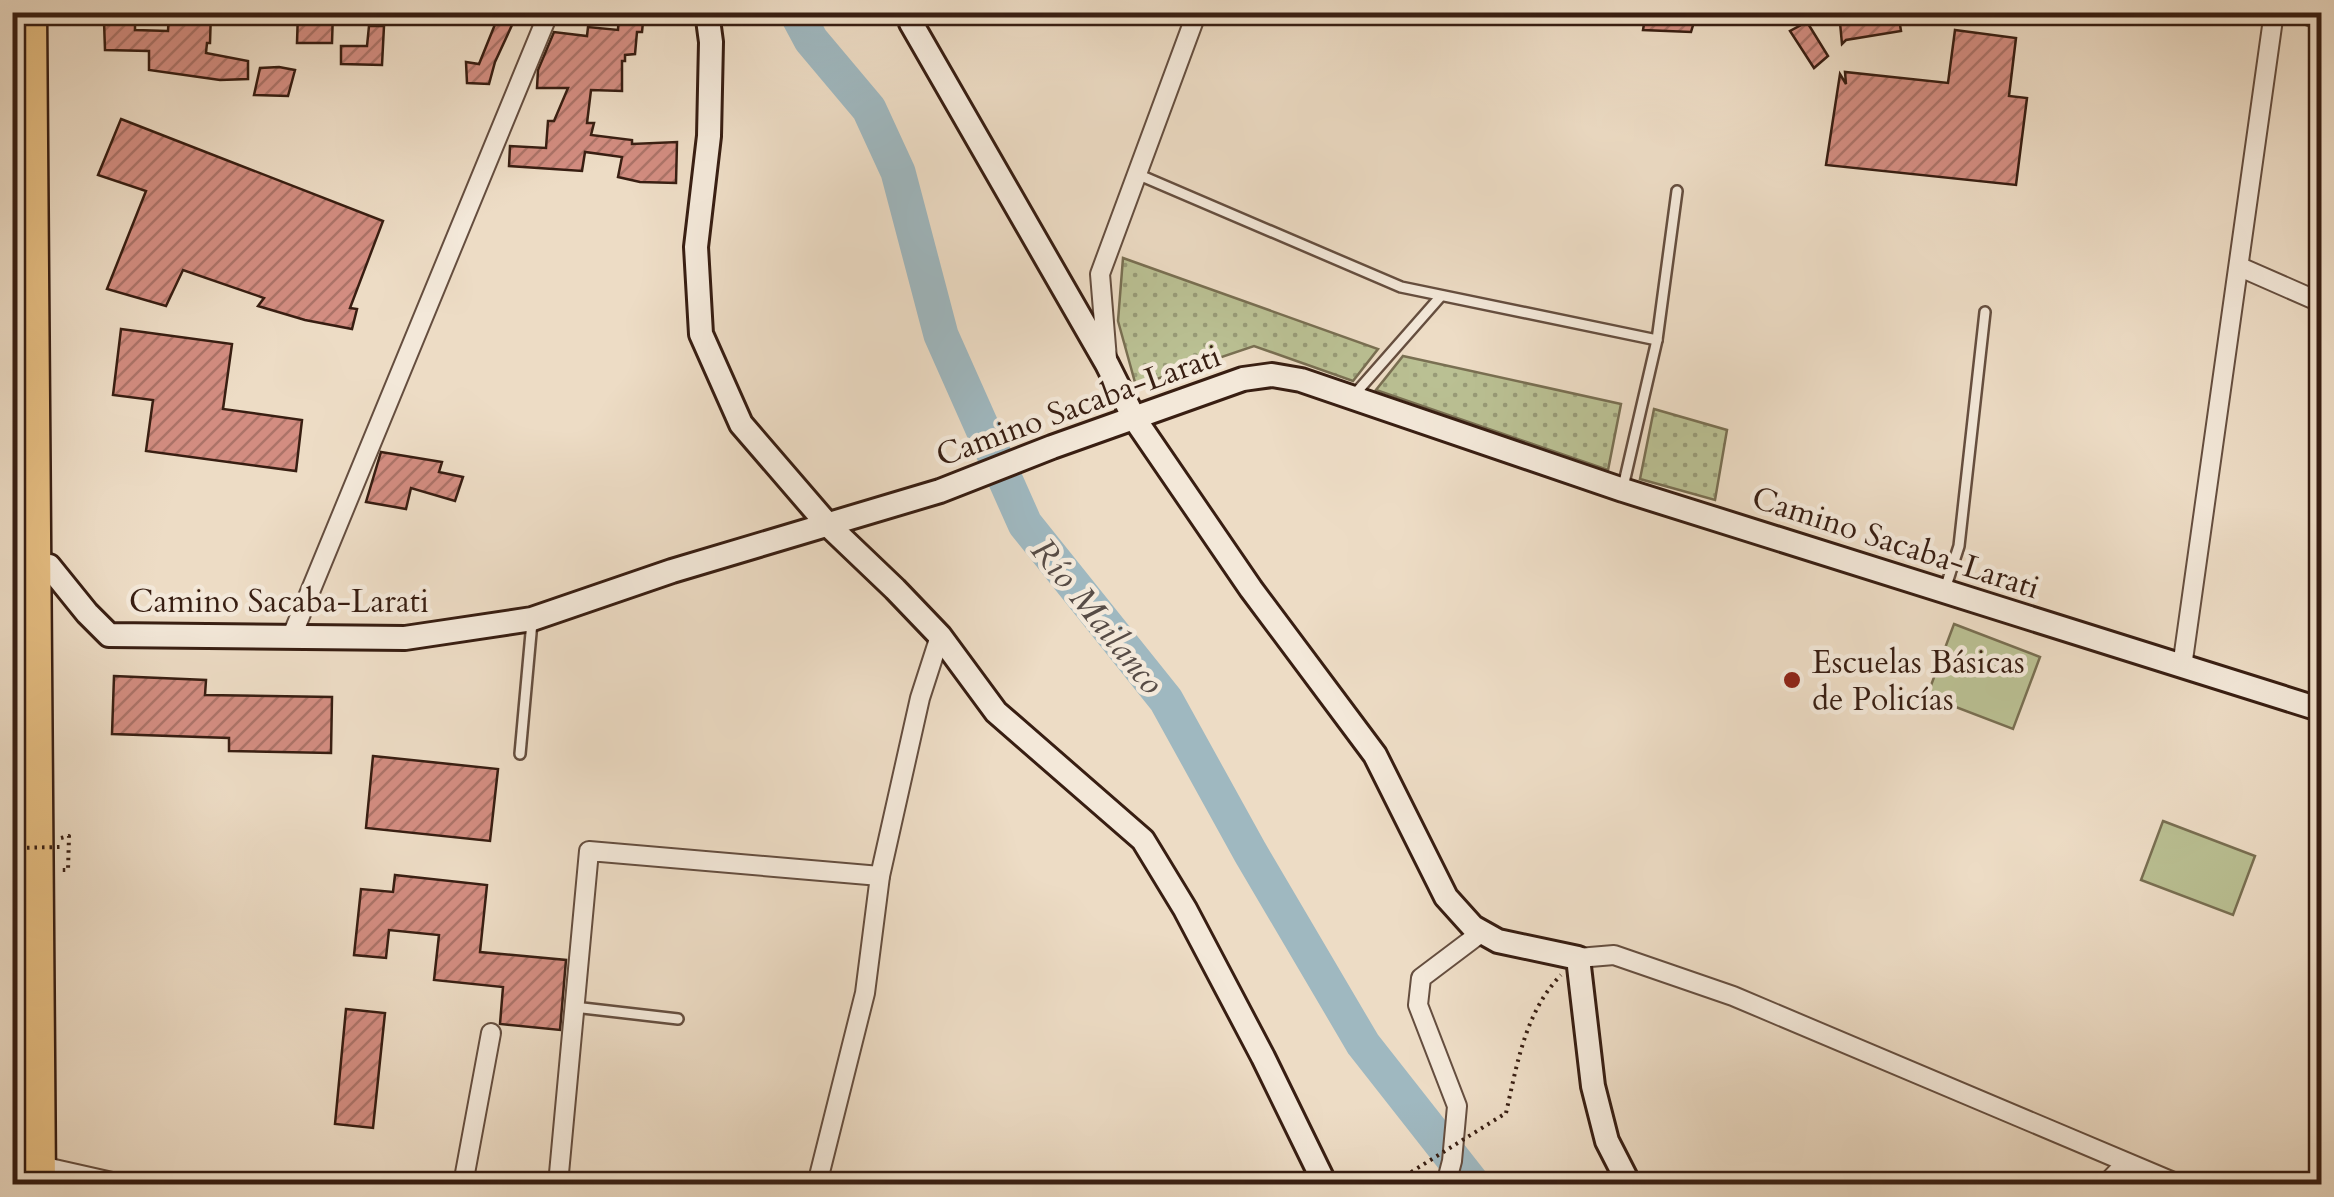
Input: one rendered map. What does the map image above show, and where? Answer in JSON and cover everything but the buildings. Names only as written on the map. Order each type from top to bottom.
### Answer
[{"type":"highway","points":[[31,12],[24,564],[40,1176]]},
{"type":"main road","points":[[707,12],[711,42],[709,136],[696,247],[701,334],[742,424],[828,525],[896,588],[940,636],[996,712],[1143,840],[1185,909],[1325,1184]]},
{"type":"main road","points":[[910,12],[912,23],[1134,418],[1251,590],[1375,755],[1446,896],[1473,927],[1498,941],[1578,958],[1593,1086],[1606,1142],[1629,1184]]},
{"type":"main road","name":"Camino Sacaba-Larati","points":[[24,564],[49,566],[87,614],[110,635],[405,638],[532,620],[672,571],[940,491],[1242,379],[1272,375],[1301,380],[1623,490],[2322,710]]},
{"type":"street","points":[[291,638],[549,12]]},
{"type":"street","points":[[1107,364],[1100,274],[1197,12]]},
{"type":"street","points":[[2182,667],[2274,12]]},
{"type":"street","points":[[2300,12],[2322,21]]},
{"type":"street","points":[[2240,267],[2322,303]]},
{"type":"street","points":[[817,1184],[865,993],[880,876],[920,698],[940,636]]},
{"type":"street","points":[[558,1184],[589,851],[880,876]]},
{"type":"street","points":[[1446,1184],[1457,1106],[1418,1005],[1421,978],[1482,932]]},
{"type":"street","points":[[1578,958],[1614,956],[1733,996],[2178,1184]]},
{"type":"street","points":[[463,1184],[491,1033]]},
{"type":"street","points":[[2106,1184],[2126,1163]]},
{"type":"street","points":[[40,1176],[120,1184]]},
{"type":"lane","points":[[1137,174],[1401,287],[1657,340]]},
{"type":"lane","points":[[1623,490],[1657,340],[1677,191]]},
{"type":"lane","points":[[1352,398],[1441,296]]},
{"type":"lane","points":[[1944,592],[1959,546],[1985,312]]},
{"type":"lane","points":[[520,754],[532,620]]},
{"type":"lane","points":[[574,1007],[678,1020]]},
{"type":"path","points":[[12,848],[60,847],[61,836],[69,836],[68,870]]},
{"type":"path","points":[[1392,1184],[1506,1113],[1523,1039],[1549,988],[1578,958]]},
{"type":"green space","points":[[1123,258],[1378,349],[1353,381],[1254,346],[1136,386],[1118,321]]},
{"type":"green space","points":[[1403,356],[1621,404],[1608,470],[1376,390]]},
{"type":"green space","points":[[1654,409],[1727,430],[1715,500],[1640,479]]},
{"type":"green space","points":[[1954,624],[2040,657],[2013,729],[1927,696]]},
{"type":"green space","points":[[2163,821],[2255,856],[2233,915],[2141,880]]},
{"type":"waterway","name":"Río Mailanco","points":[[796,12],[811,40],[869,109],[898,172],[941,335],[1025,524],[1166,700],[1363,1044],[1473,1184]]},
{"type":"place","name":"Escuelas Básicas de Policías","points":[[1792,680]]}]
